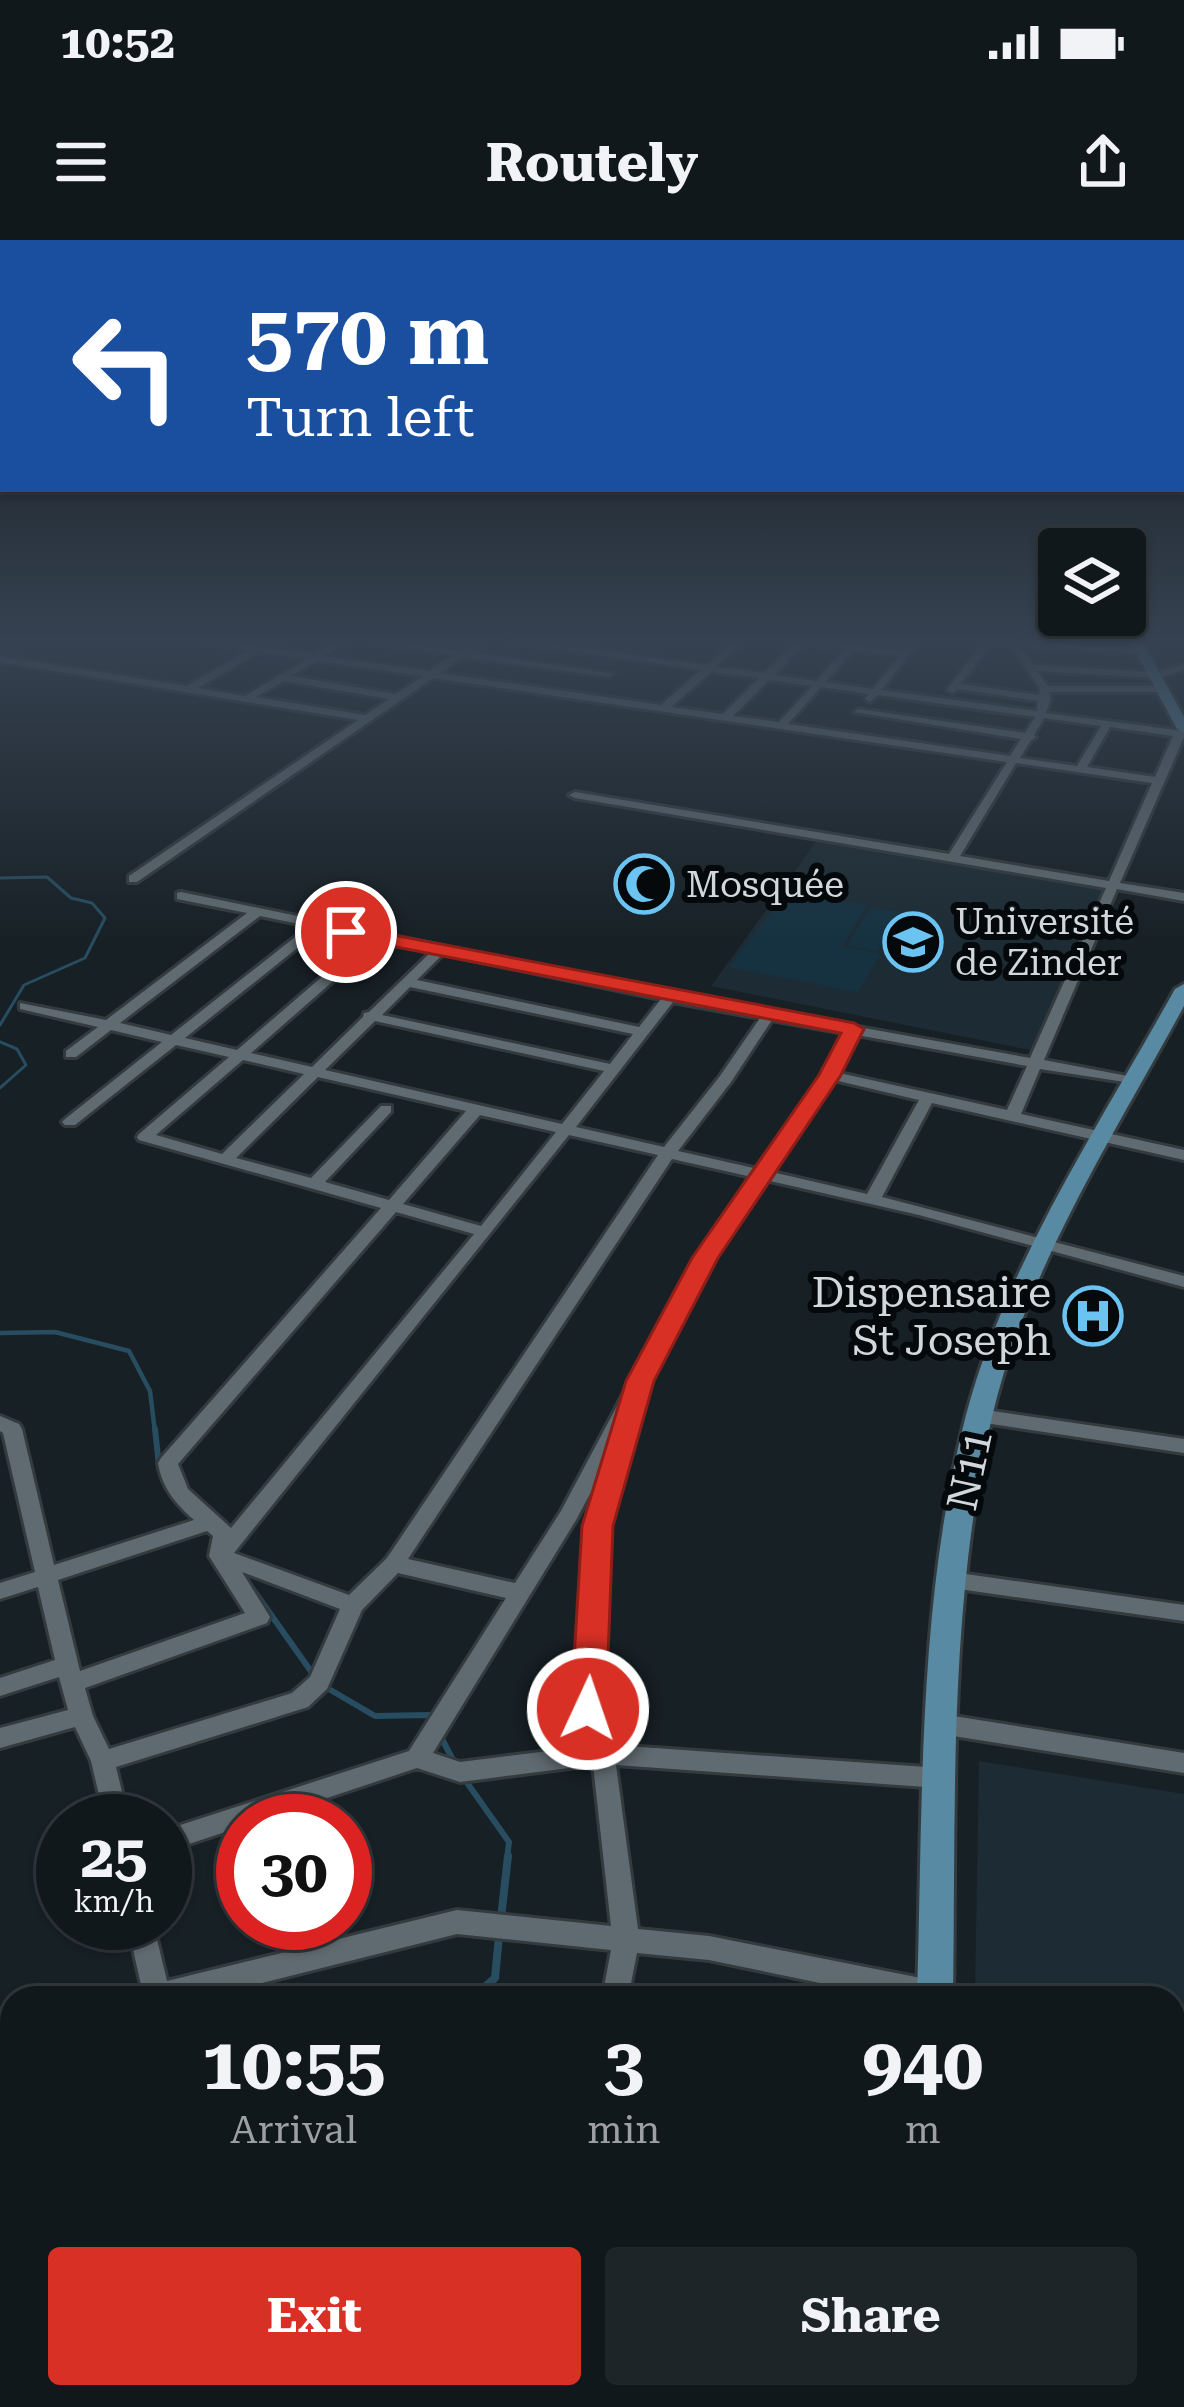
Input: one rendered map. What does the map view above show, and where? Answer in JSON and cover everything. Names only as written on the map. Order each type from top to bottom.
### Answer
[{"type":"main road","name":"N11","points":[[935,1986],[941,1724],[952,1580],[956,1529],[979,1417],[1011,1318],[1044,1244],[1184,989]]},
{"type":"street","points":[[134,879],[330,742]]},
{"type":"street","points":[[883,742],[1158,781]]},
{"type":"street","points":[[952,859],[1028,742]]},
{"type":"street","points":[[1080,770],[1096,742]]},
{"type":"street","points":[[1012,1116],[1177,742]]},
{"type":"street","points":[[575,794],[1184,896]]},
{"type":"street","points":[[181,896],[670,997],[1133,1081]]},
{"type":"street","points":[[70,1054],[256,913]]},
{"type":"street","points":[[70,1122],[317,926]]},
{"type":"street","points":[[375,938],[145,1137],[485,1232]]},
{"type":"street","points":[[225,1160],[440,950]]},
{"type":"street","points":[[407,982],[644,1032]]},
{"type":"street","points":[[220,1556],[670,997]]},
{"type":"street","points":[[25,1006],[872,1200],[1184,1282]]},
{"type":"street","points":[[103,1761],[299,1700],[319,1683],[352,1605],[394,1564],[668,1153],[770,1013]]},
{"type":"street","points":[[368,1016],[615,1069]]},
{"type":"street","points":[[418,1758],[568,1515],[682,1297],[759,1175],[830,1075],[854,1029]]},
{"type":"street","points":[[830,1075],[1184,1155]]},
{"type":"street","points":[[872,1200],[928,1096]]},
{"type":"street","points":[[314,1185],[386,1109]]},
{"type":"street","points":[[0,1687],[70,1674],[259,1617],[220,1556],[224,1534],[184,1499],[169,1475],[168,1463],[476,1110]]},
{"type":"street","points":[[617,1986],[626,1939],[603,1754],[588,1709],[597,1526],[640,1381]]},
{"type":"street","points":[[979,1417],[1184,1446]]},
{"type":"street","points":[[0,1424],[12,1429],[81,1716],[103,1761],[111,1794]]},
{"type":"street","points":[[0,1591],[212,1522]]},
{"type":"street","points":[[220,1556],[352,1605]]},
{"type":"street","points":[[394,1564],[518,1592]]},
{"type":"street","points":[[952,1580],[1184,1612]]},
{"type":"street","points":[[0,1738],[81,1716]]},
{"type":"street","points":[[941,1724],[1184,1763]]},
{"type":"street","points":[[192,1831],[418,1758],[460,1772],[603,1754],[940,1778]]},
{"type":"street","points":[[211,1986],[458,1922],[709,1948],[888,1986]]},
{"type":"street","points":[[145,1950],[153,1986]]},
{"type":"shaded area","name":"Université de Zinder","points":[[816,842],[1104,890],[1097,908],[1089,912],[1092,918],[1070,968],[1059,1010],[1041,1026],[1045,1030],[1035,1051],[711,986]]},
{"type":"shaded area","points":[[787,891],[868,905],[842,946],[881,954],[857,992],[729,967]]},
{"type":"shaded area","points":[[871,907],[900,912],[877,951],[847,945]]},
{"type":"shaded area","points":[[979,1761],[1184,1794],[1184,1986],[975,1986]]},
{"type":"waterway","points":[[0,878],[47,877],[71,898],[92,903],[105,918],[85,958],[24,985],[0,1025]]},
{"type":"waterway","points":[[0,1042],[17,1049],[26,1065],[0,1088]]},
{"type":"waterway","points":[[0,1333],[55,1332],[129,1351],[150,1391],[155,1432]]},
{"type":"waterway","points":[[155,1429],[159,1466]]},
{"type":"waterway","points":[[252,1588],[315,1677]]},
{"type":"waterway","points":[[322,1685],[375,1716],[429,1715],[432,1720]]},
{"type":"waterway","points":[[440,1735],[454,1762]]},
{"type":"waterway","points":[[463,1777],[509,1842],[507,1859]]},
{"type":"waterway","points":[[501,1918],[508,1856]]},
{"type":"waterway","points":[[486,1986],[495,1978],[499,1936]]},
{"type":"place","name":"Mosquée","points":[[644,884]]},
{"type":"place","name":"Université de Zinder","points":[[913,942]]},
{"type":"place","name":"Dispensaire St Joseph","points":[[1093,1316]]},
{"type":"route","points":[[346,932],[854,1029],[830,1075],[705,1258],[640,1381],[597,1526],[588,1709]]}]
